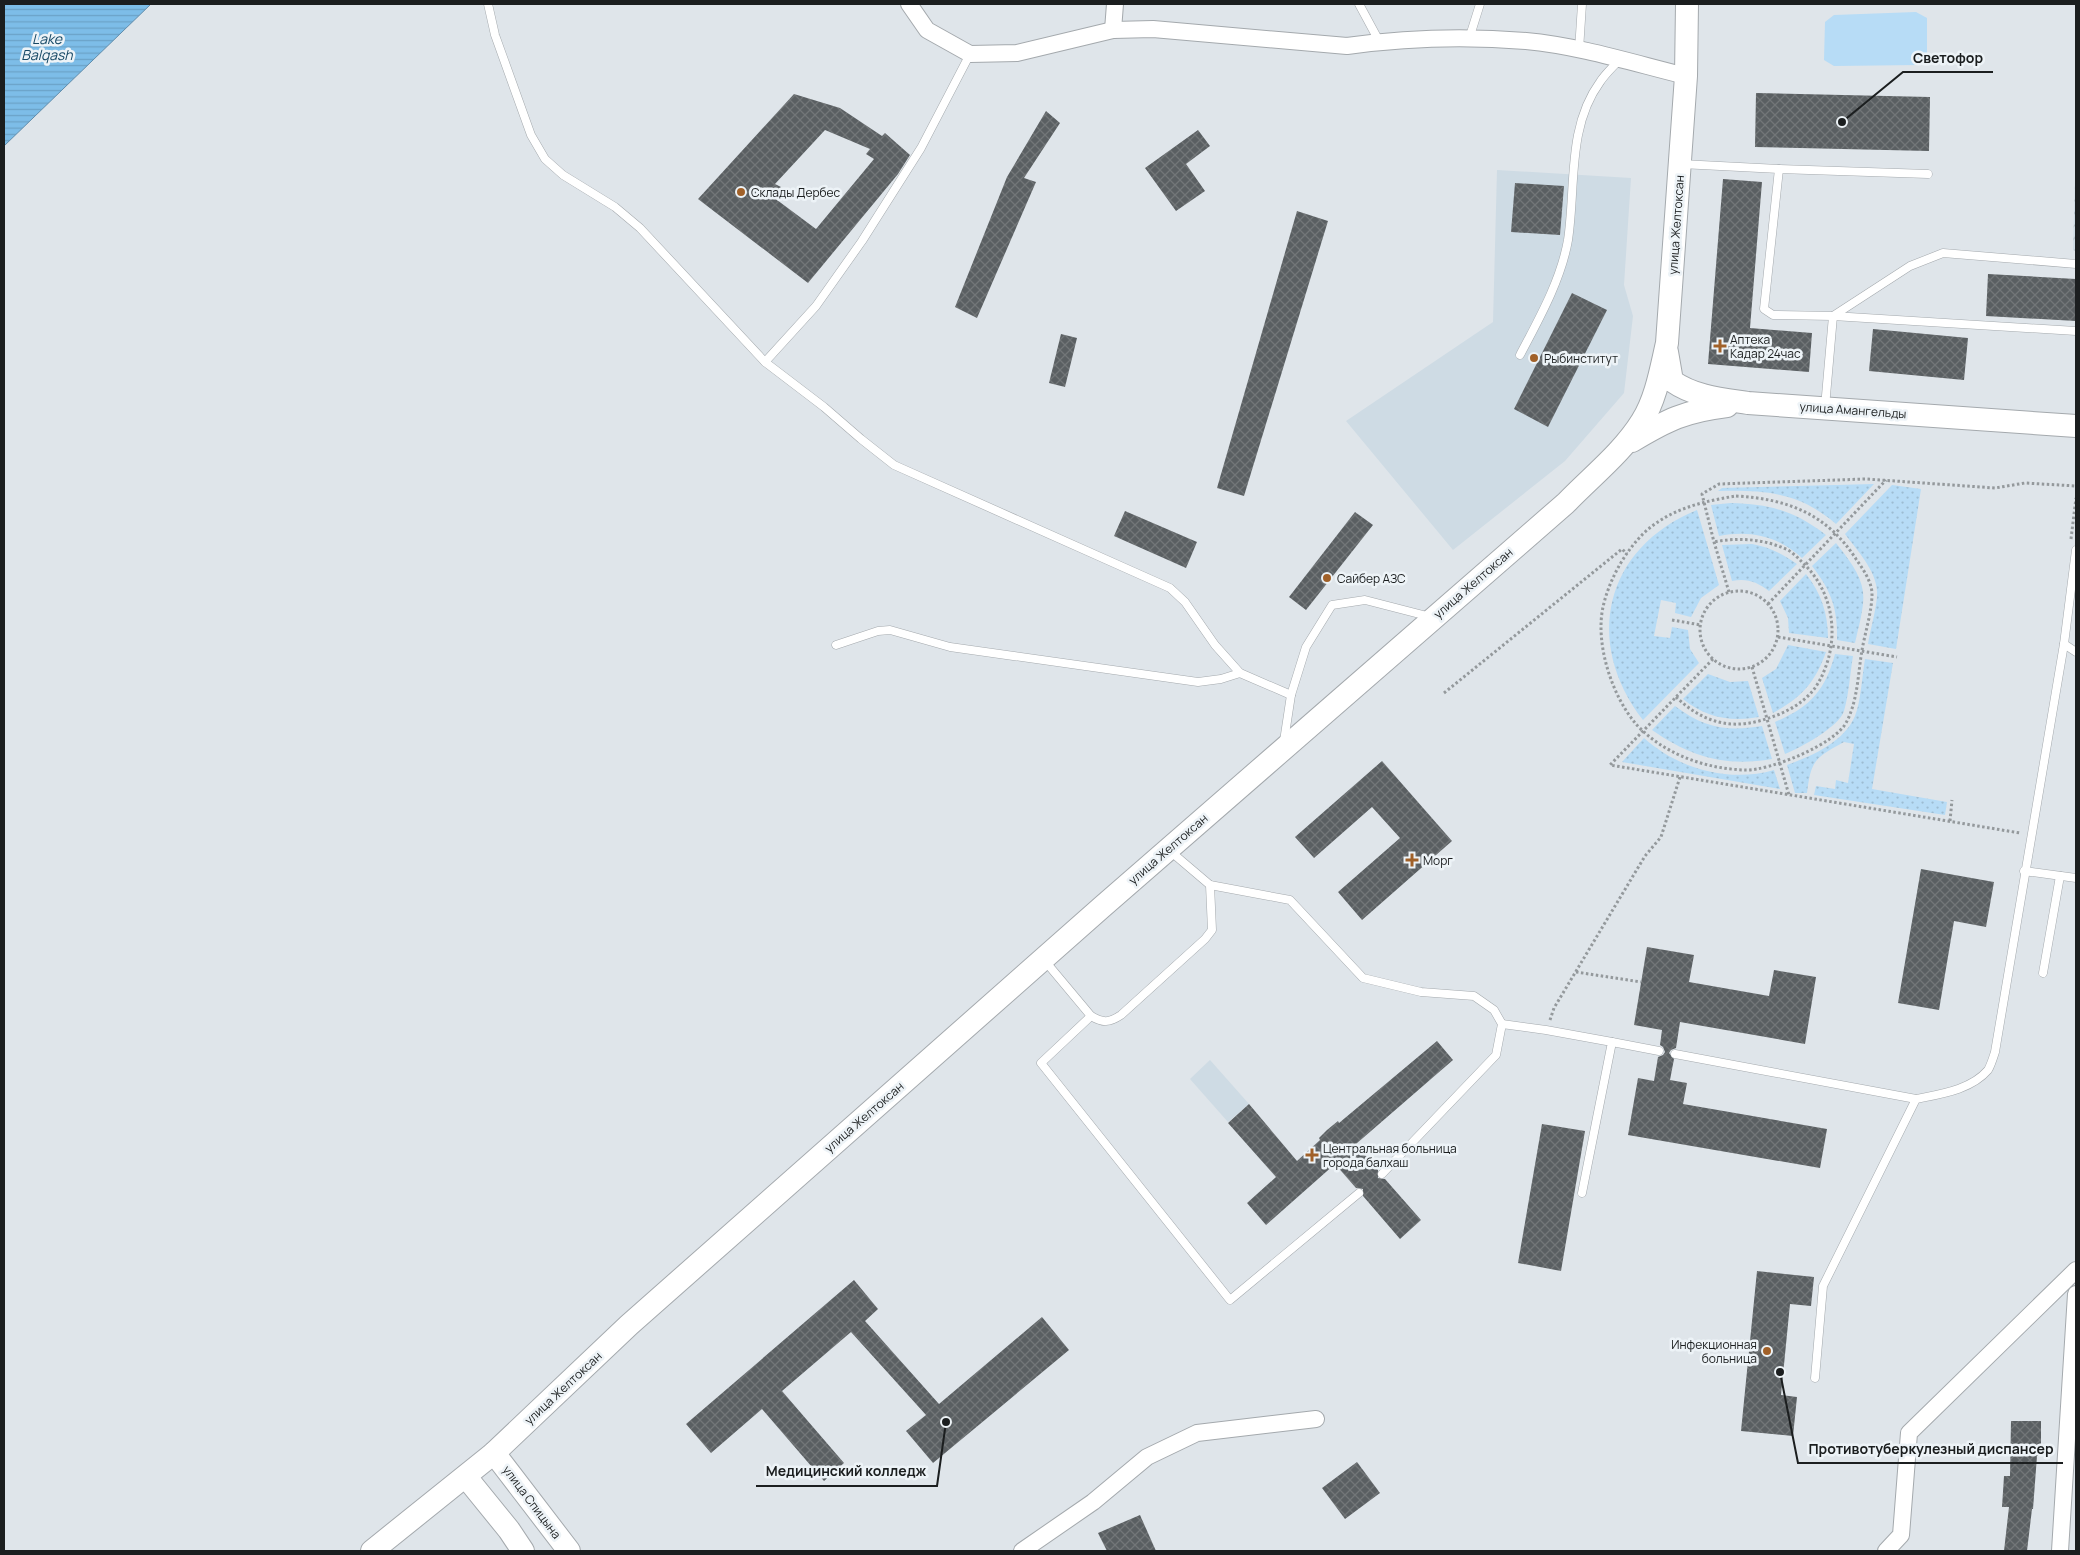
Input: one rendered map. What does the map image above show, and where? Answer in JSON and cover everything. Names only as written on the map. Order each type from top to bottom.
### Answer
[{"type":"main road","name":"улица Желтоксан","points":[[372,1551],[494,1453],[629,1325],[1043,959],[1566,503],[1622,446],[1643,420],[1658,380],[1667,344],[1686,76],[1688,4]]},
{"type":"main road","name":"улица Амангельды","points":[[1667,344],[1668,365],[1672,381],[1686,391],[1704,396],[1748,403],[2076,426]]},
{"type":"main road","points":[[1622,446],[1669,419],[1701,409],[1748,403]]},
{"type":"main road","name":"улица Спицына","points":[[494,1453],[569,1551]]},
{"type":"main road","points":[[466,1477],[509,1530],[523,1551]]},
{"type":"street","points":[[909,4],[928,30],[970,54],[1017,53],[1113,30],[1153,29],[1347,46],[1379,41],[1469,39],[1526,41],[1579,50],[1686,76]]},
{"type":"street","points":[[1113,30],[1115,4]]},
{"type":"street","points":[[1886,1551],[1901,1535],[1909,1433],[2076,1270]]},
{"type":"street","points":[[2060,1551],[2076,1294]]},
{"type":"street","points":[[1022,1551],[1093,1502],[1147,1457],[1197,1433],[1316,1419]]},
{"type":"lane","points":[[488,4],[495,34],[531,135],[546,158],[563,175],[615,207],[640,228],[765,362],[824,407],[894,465],[1170,588],[1185,602],[1215,645],[1240,673],[1291,695]]},
{"type":"lane","points":[[1359,4],[1379,41]]},
{"type":"lane","points":[[1469,39],[1480,4]]},
{"type":"lane","points":[[1579,50],[1582,4]]},
{"type":"lane","points":[[765,362],[816,306],[862,241],[921,148],[970,54]]},
{"type":"lane","points":[[1520,355],[1544,310],[1568,241],[1577,135],[1585,109],[1599,82],[1620,59]]},
{"type":"lane","points":[[1680,164],[1928,174]]},
{"type":"lane","points":[[1779,169],[1764,309],[1773,314],[2076,331]]},
{"type":"lane","points":[[1833,316],[1910,266],[1943,253],[2076,264]]},
{"type":"lane","points":[[1825,408],[1833,316]]},
{"type":"lane","points":[[1675,1054],[1916,1099],[1957,1089],[1976,1080],[1988,1070],[2000,1032],[2024,871],[2064,644],[2076,550]]},
{"type":"lane","points":[[1283,750],[1291,695],[1306,647],[1332,604],[1365,600],[1433,618]]},
{"type":"lane","points":[[836,645],[878,631],[890,630],[950,647],[1198,682],[1221,679],[1240,673]]},
{"type":"lane","points":[[2064,644],[2076,652]]},
{"type":"lane","points":[[1168,850],[1210,885],[1290,900],[1363,978],[1421,992],[1474,996],[1494,1010],[1502,1024],[1496,1055],[1382,1174]]},
{"type":"lane","points":[[2024,871],[2076,878]]},
{"type":"lane","points":[[2043,973],[2060,876]]},
{"type":"lane","points":[[1043,959],[1091,1016],[1101,1022],[1112,1021],[1121,1016],[1205,939],[1212,930],[1210,885]]},
{"type":"lane","points":[[1091,1016],[1041,1063],[1230,1300],[1360,1193]]},
{"type":"lane","points":[[1502,1024],[1546,1030],[1659,1051]]},
{"type":"lane","points":[[1582,1193],[1612,1042]]},
{"type":"lane","points":[[1815,1378],[1823,1286],[1916,1099]]},
{"type":"path","points":[[1729,592],[1702,494],[1719,484],[1886,480],[1995,488],[2025,483],[2076,486]]},
{"type":"path","points":[[1768,604],[1886,480]]},
{"type":"path","points":[[1736,496],[1765,498],[1788,505],[1816,518],[1836,532],[1846,543],[1866,574],[1872,594],[1855,700],[1847,724],[1826,743],[1781,762],[1748,771],[1690,761],[1658,743],[1636,724],[1619,698],[1606,665],[1602,637],[1603,607],[1616,572],[1631,547],[1647,531],[1678,511],[1703,501],[1736,496]]},
{"type":"path","points":[[2071,542],[2076,498]]},
{"type":"path","points":[[1676,697],[1696,714],[1720,722],[1753,722],[1767,718],[1795,706],[1810,695],[1820,680],[1832,646],[1833,628],[1830,607],[1821,586],[1805,565],[1789,551],[1770,544],[1748,540],[1714,542]]},
{"type":"path","points":[[1444,693],[1622,549],[1627,554]]},
{"type":"path","points":[[1742,591],[1755,594],[1768,604],[1774,612],[1778,624],[1778,637],[1774,649],[1766,660],[1752,668],[1743,670],[1730,669],[1718,664],[1702,644],[1700,625],[1707,607],[1717,598],[1729,592],[1742,591]]},
{"type":"path","points":[[1672,620],[1700,625]]},
{"type":"path","points":[[1778,637],[1897,657]]},
{"type":"path","points":[[1713,659],[1610,765],[2022,833]]},
{"type":"path","points":[[1752,668],[1781,762],[1789,795]]},
{"type":"path","points":[[1546,1030],[1554,1008],[1645,856],[1661,837],[1680,777]]},
{"type":"path","points":[[1950,821],[1952,800]]},
{"type":"path","points":[[1576,972],[1641,982]]},
{"type":"shaded area","points":[[1916,12],[1927,18],[1927,58],[1919,65],[1834,66],[1824,60],[1825,22],[1834,15]]},
{"type":"shaded area","points":[[2076,142],[2076,251],[2073,250]]},
{"type":"shaded area","name":"Рыбинститут","points":[[1497,170],[1631,178],[1624,285],[1633,316],[1624,393],[1565,461],[1453,550],[1346,421],[1493,322]]},
{"type":"shaded area","points":[[1874,484],[1836,524],[1809,505],[1781,495],[1751,491],[1718,491],[1722,488]]},
{"type":"shaded area","points":[[1892,485],[1921,489],[1896,649],[1868,644],[1876,603],[1876,583],[1865,560],[1845,534]]},
{"type":"shaded area","points":[[1731,503],[1758,505],[1781,510],[1804,520],[1826,535],[1802,558],[1783,544],[1763,536],[1730,534],[1719,536],[1711,505]]},
{"type":"shaded area","points":[[1697,510],[1719,585],[1701,598],[1691,617],[1675,613],[1676,603],[1661,600],[1654,636],[1670,638],[1672,627],[1688,630],[1690,649],[1699,663],[1643,720],[1624,690],[1613,660],[1609,629],[1613,600],[1623,573],[1641,548],[1666,527]]},
{"type":"shaded area","points":[[1836,543],[1849,560],[1862,585],[1862,611],[1855,643],[1837,640],[1835,609],[1832,600],[1812,566]]},
{"type":"shaded area","points":[[1752,544],[1776,551],[1797,564],[1769,591],[1752,582],[1732,581],[1722,545]]},
{"type":"shaded area","points":[[1806,574],[1816,588],[1823,604],[1827,620],[1828,638],[1789,633],[1788,618],[1780,601]]},
{"type":"shaded area","points":[[1788,645],[1826,652],[1812,681],[1806,688],[1792,702],[1773,713],[1762,678],[1776,669]]},
{"type":"shaded area","points":[[1835,654],[1853,656],[1848,691],[1841,717],[1835,724],[1809,742],[1785,754],[1775,722],[1807,704],[1821,688]]},
{"type":"shaded area","points":[[1865,659],[1893,663],[1872,789],[1947,802],[1945,815],[1814,795],[1816,786],[1835,789],[1836,780],[1848,783],[1854,744],[1844,742],[1816,761],[1810,773],[1807,793],[1795,793],[1787,765],[1826,747],[1835,741],[1850,725],[1859,703]]},
{"type":"shaded area","points":[[1708,674],[1730,682],[1748,681],[1759,717],[1729,719],[1719,717],[1701,711],[1683,699]]},
{"type":"shaded area","points":[[1675,706],[1706,724],[1727,728],[1762,726],[1772,759],[1739,762],[1709,758],[1666,739],[1652,730]]},
{"type":"shaded area","points":[[1644,738],[1672,758],[1705,770],[1722,774],[1740,775],[1774,770],[1780,789],[1622,762]]},
{"type":"shaded area","points":[[1210,1060],[1249,1104],[1228,1122],[1190,1079]]},
{"type":"water","name":"Lake Balqash","points":[[4,4],[151,4],[4,146]]},
{"type":"building","points":[[1756,93],[1930,97],[1929,151],[1755,147]]},
{"type":"building","name":"Склады Дербес","points":[[794,94],[840,108],[882,136],[885,133],[910,155],[898,174],[808,283],[698,199]],"holes":[[[825,130],[870,149],[866,154],[874,159],[816,229],[773,197],[781,187],[775,184]]]},
{"type":"building","points":[[1046,111],[1060,123],[1024,178],[1036,182],[977,318],[955,307],[1007,177]]},
{"type":"building","points":[[1198,130],[1210,146],[1186,164],[1205,191],[1176,211],[1145,168]]},
{"type":"building","points":[[1723,179],[1762,182],[1750,328],[1812,333],[1809,372],[1708,364]]},
{"type":"building","points":[[1515,183],[1564,186],[1560,235],[1511,232]]},
{"type":"building","points":[[1297,211],[1328,221],[1244,496],[1217,488]]},
{"type":"building","points":[[1988,274],[2076,279],[2076,321],[1986,316]]},
{"type":"building","points":[[1572,293],[1607,310],[1548,427],[1514,409]]},
{"type":"building","points":[[1873,329],[1968,338],[1964,380],[1869,371]]},
{"type":"building","points":[[1061,334],[1077,338],[1065,387],[1049,383]]},
{"type":"building","points":[[1125,511],[1197,542],[1186,568],[1114,536]]},
{"type":"building","points":[[1355,512],[1373,525],[1306,610],[1289,597]]},
{"type":"building","points":[[1382,761],[1452,841],[1362,920],[1338,892],[1400,838],[1372,807],[1314,858],[1295,837]]},
{"type":"building","points":[[1921,869],[1994,882],[1986,927],[1954,921],[1939,1010],[1898,1003]]},
{"type":"building","points":[[1647,947],[1694,955],[1689,982],[1769,996],[1774,970],[1816,977],[1805,1044],[1680,1022],[1676,1048],[1669,1053],[1674,1059],[1670,1080],[1687,1083],[1683,1104],[1827,1129],[1820,1168],[1628,1135],[1638,1078],[1654,1081],[1658,1057],[1665,1052],[1660,1045],[1662,1030],[1634,1025]]},
{"type":"building","points":[[1437,1041],[1453,1060],[1356,1144],[1378,1170],[1378,1178],[1385,1179],[1421,1220],[1400,1239],[1363,1196],[1363,1189],[1356,1188],[1335,1164],[1266,1225],[1247,1203],[1276,1177],[1228,1123],[1249,1104],[1297,1161],[1320,1140],[1319,1138],[1327,1130],[1338,1121],[1339,1123]]},
{"type":"building","points":[[1542,1124],[1585,1131],[1561,1271],[1518,1263]]},
{"type":"building","name":"Инфекционная больница","points":[[1757,1271],[1814,1277],[1811,1306],[1790,1304],[1781,1395],[1797,1397],[1793,1436],[1741,1431]]},
{"type":"building","points":[[854,1280],[878,1309],[865,1321],[939,1404],[1042,1317],[1069,1350],[933,1463],[906,1431],[926,1415],[851,1332],[782,1391],[844,1463],[824,1481],[762,1409],[711,1453],[686,1424]]},
{"type":"building","points":[[2011,1421],[2041,1421],[2041,1456],[2037,1456],[2033,1509],[2027,1551],[2004,1551],[2009,1507],[2002,1507],[2004,1476],[2010,1476]]},
{"type":"building","points":[[1357,1462],[1380,1493],[1345,1519],[1322,1488]]},
{"type":"building","points":[[1140,1515],[1156,1551],[1107,1551],[1098,1533]]},
{"type":"place","name":"Светофор","points":[[1842,122]]},
{"type":"place","name":"Склады Дербес","points":[[741,192]]},
{"type":"place","name":"Аптека Кадар 24час","points":[[1720,346]]},
{"type":"place","name":"Рыбинститут","points":[[1534,358]]},
{"type":"place","name":"Сайбер АЗС","points":[[1327,578]]},
{"type":"place","name":"Морг","points":[[1412,860]]},
{"type":"place","name":"Центральная больница города балхаш","points":[[1312,1155]]},
{"type":"place","name":"Инфекционная больница","points":[[1767,1351]]},
{"type":"place","name":"Противотуберкулезный диспансер","points":[[1780,1372]]},
{"type":"place","name":"Медицинский колледж","points":[[946,1422]]}]
